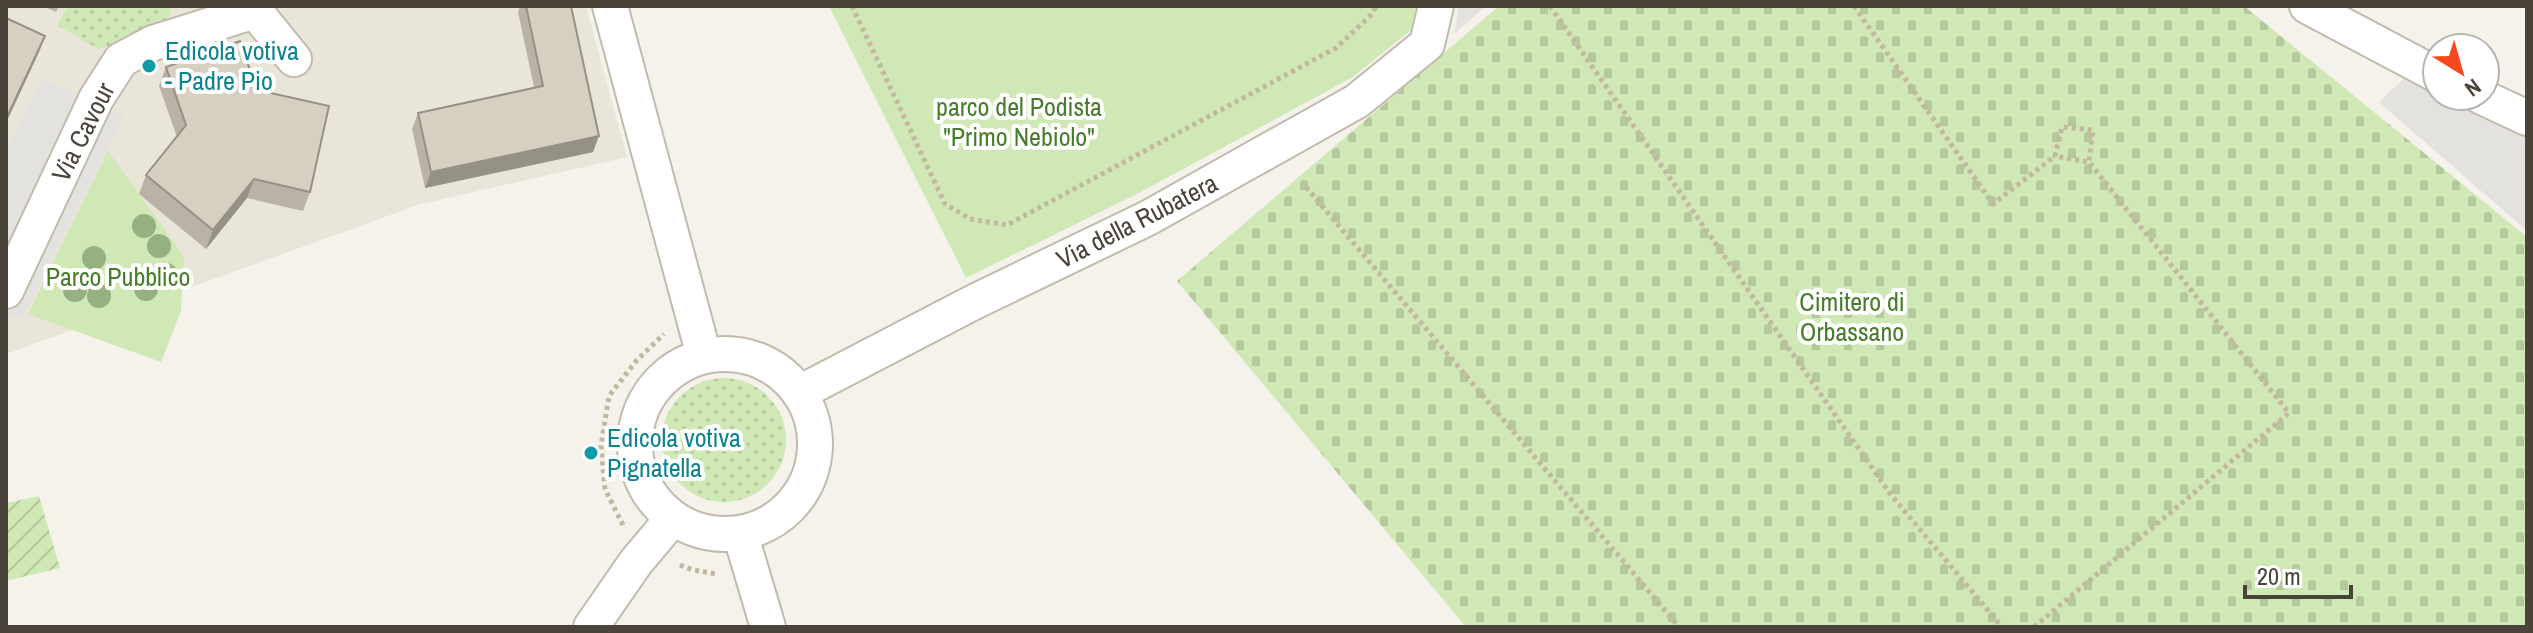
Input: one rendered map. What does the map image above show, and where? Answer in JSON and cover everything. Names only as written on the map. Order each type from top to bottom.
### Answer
[{"type":"street","points":[[610,6],[704,356]]},
{"type":"street","name":"Via della Rubatera","points":[[799,393],[974,302],[1148,218],[1357,101],[1427,44],[1436,6]]},
{"type":"street","points":[[2307,6],[2421,67]]},
{"type":"street","name":"Via Cavour","points":[[6,291],[96,99],[121,60],[153,43],[255,9],[294,59]]},
{"type":"street","points":[[2501,106],[2527,118]]},
{"type":"street","points":[[731,354],[757,360],[781,373],[799,393],[812,419],[815,450],[808,479],[792,504],[769,523],[740,533],[717,534],[694,529],[673,518],[652,498],[639,471],[634,442],[640,413],[655,387],[677,368],[704,356],[731,354]]},
{"type":"street","points":[[591,627],[647,569],[673,518]]},
{"type":"street","points":[[740,533],[768,627]]},
{"type":"path","points":[[852,6],[945,204],[970,219],[1007,225],[1336,48],[1372,14],[1376,6]]},
{"type":"path","points":[[1550,6],[1891,495],[2002,627]]},
{"type":"path","points":[[1854,6],[1993,204],[2055,156],[2062,127],[2093,130],[2089,162]]},
{"type":"path","points":[[2034,627],[2289,413],[2089,162],[2055,156]]},
{"type":"path","points":[[1306,187],[1679,627]]},
{"type":"path","points":[[671,327],[637,360],[609,396],[601,446],[605,489],[623,525],[613,547],[647,569],[669,560],[693,570],[724,575]]},
{"type":"shaded area","points":[[6,6],[586,6],[627,157],[421,204],[6,354]]},
{"type":"shaded area","points":[[1459,6],[1486,6],[1454,34]]},
{"type":"shaded area","points":[[2410,73],[2421,78],[2421,112],[2493,112],[2527,128],[2527,231],[2379,102]]},
{"type":"shaded area","points":[[42,78],[124,116],[22,319],[6,313],[6,154]]},
{"type":"green space","points":[[68,6],[171,6],[168,28],[98,49],[57,25]]},
{"type":"green space","name":"parco del Podista \"Primo Nebiolo\"","points":[[829,6],[1417,6],[1411,30],[1353,77],[1137,194],[966,278]]},
{"type":"green space","name":"Cimitero di Orbassano","points":[[1499,6],[2244,6],[2527,237],[2527,627],[1466,627],[1177,281]]},
{"type":"green space","name":"Parco Pubblico","points":[[108,151],[184,257],[181,311],[161,362],[28,314]]},
{"type":"green space","points":[[724,378],[748,383],[768,396],[781,416],[786,440],[781,464],[768,484],[748,497],[724,502],[700,497],[680,484],[667,464],[662,440],[667,416],[680,396],[700,383]]},
{"type":"green space","points":[[39,496],[60,568],[6,581],[6,503]]},
{"type":"building","points":[[526,6],[571,6],[599,136],[431,172],[418,113],[543,86]]},
{"type":"building","points":[[6,18],[45,36],[6,119]]},
{"type":"building","points":[[240,41],[257,90],[329,106],[310,192],[254,179],[213,230],[146,175],[186,125],[166,67]]},
{"type":"place","name":"Edicola votiva - Padre Pio","points":[[149,66]]},
{"type":"place","name":"Edicola votiva Pignatella","points":[[591,453]]}]
